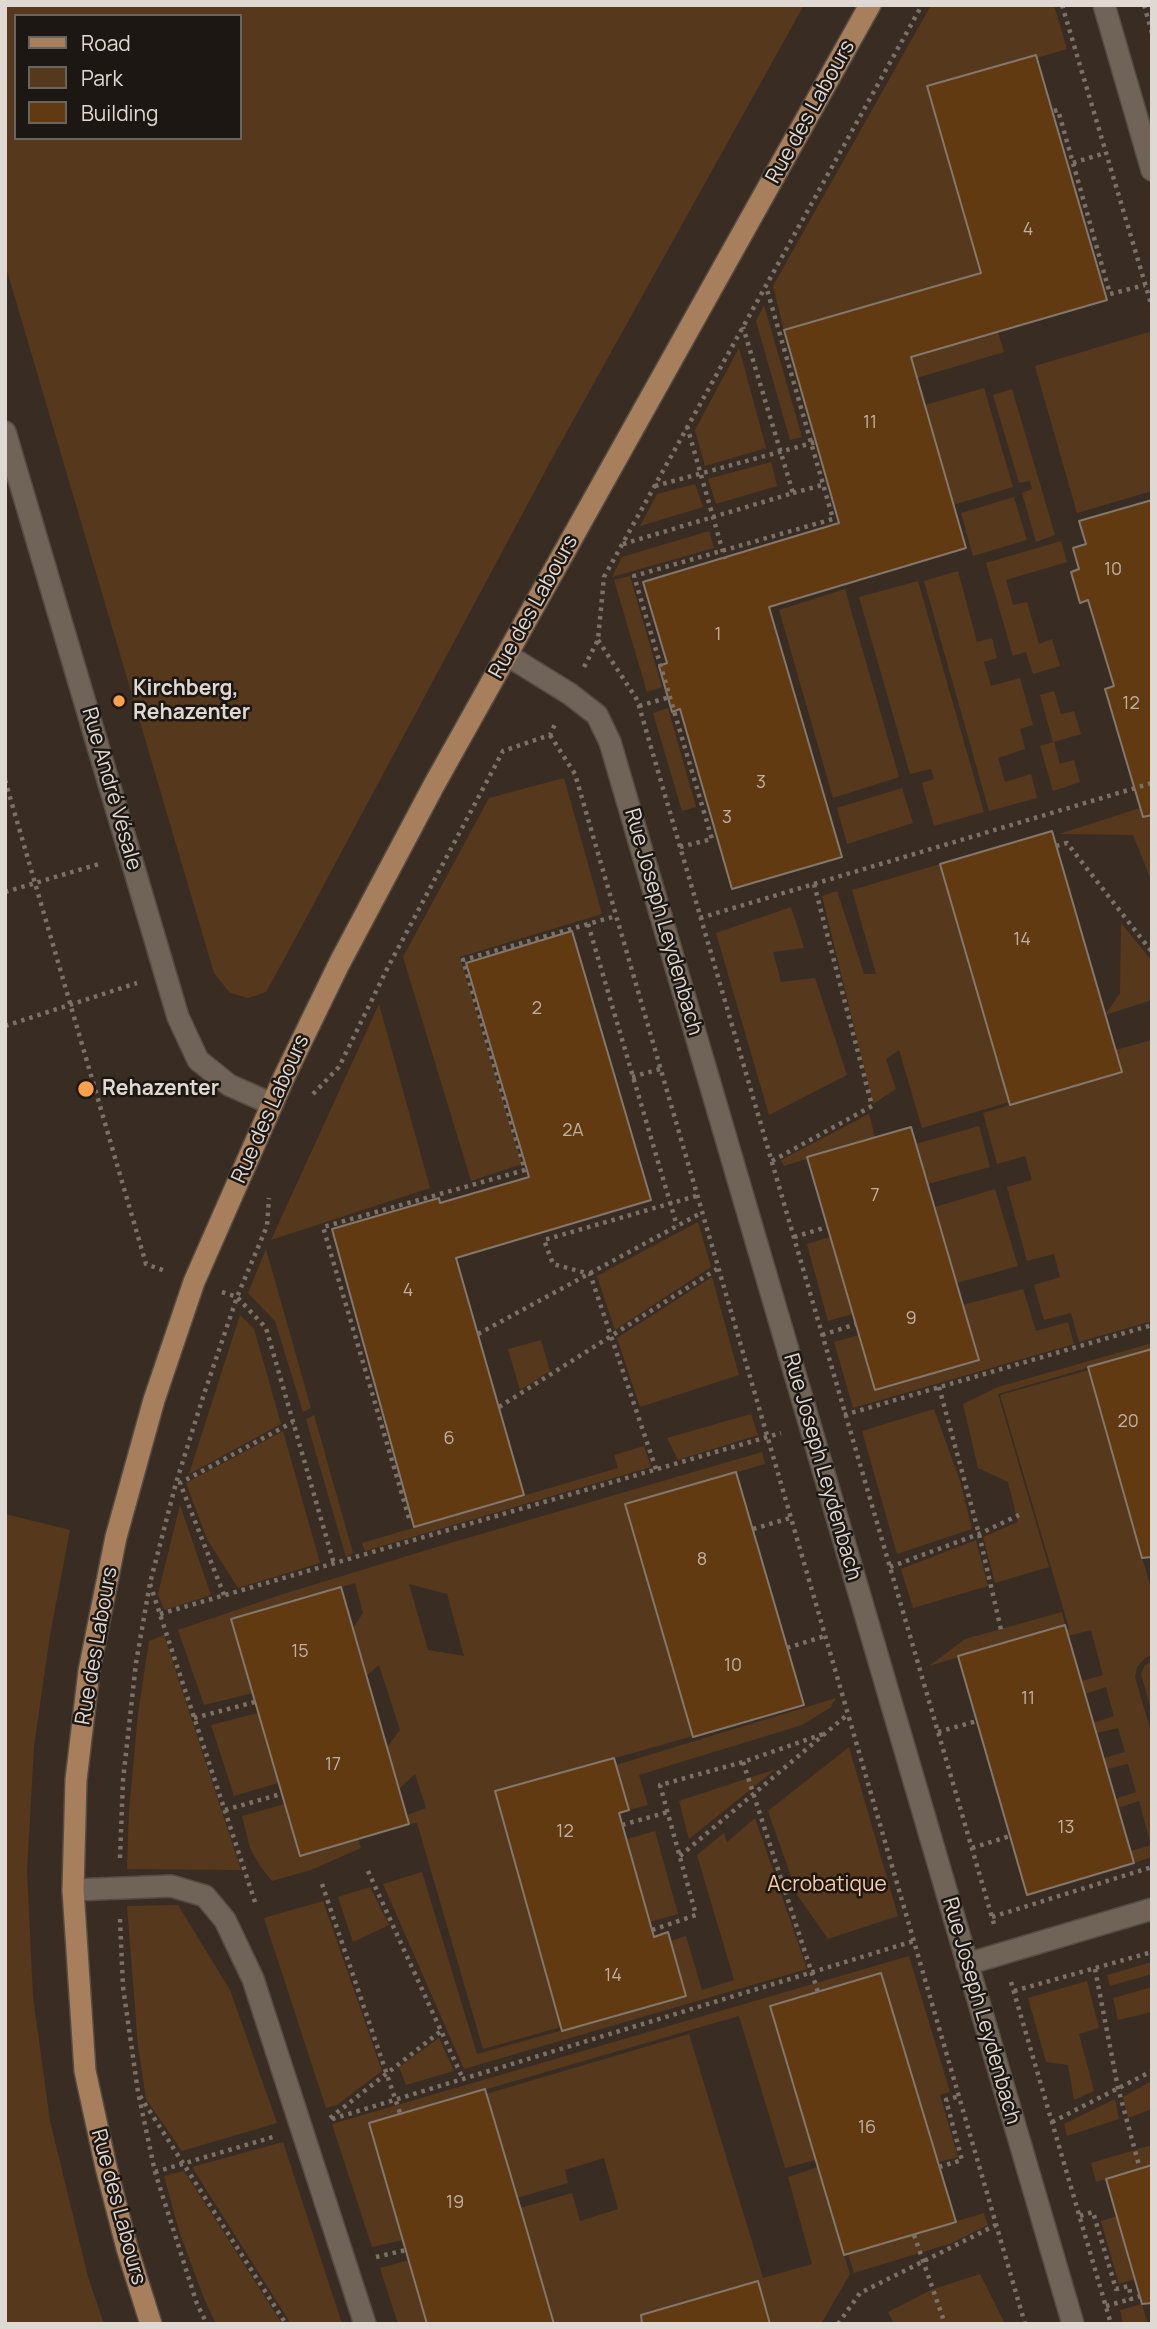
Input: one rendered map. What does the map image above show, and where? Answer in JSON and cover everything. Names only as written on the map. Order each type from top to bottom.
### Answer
[{"type":"main road","name":"Rue des Labours","points":[[151,2324],[127,2248],[85,2071],[74,1891],[76,1780],[89,1671],[116,1538],[153,1400],[194,1282],[272,1104],[363,918],[434,785],[870,5]]},
{"type":"street","points":[[1104,5],[1152,170]]},
{"type":"street","name":"Rue André Vésale","points":[[5,432],[177,1017],[198,1060],[229,1085],[272,1104]]},
{"type":"street","name":"Rue Joseph Leydenbach","points":[[507,655],[570,694],[597,715],[610,742],[1073,2324]]},
{"type":"street","points":[[74,1891],[171,1886],[205,1896],[225,1920],[253,1979],[365,2324]]},
{"type":"street","points":[[968,1964],[1152,1909]]},
{"type":"path","points":[[308,1106],[314,1094],[339,1067],[387,968],[503,751],[550,735],[598,640],[604,577],[922,5]]},
{"type":"path","points":[[1062,5],[1152,307]]},
{"type":"path","points":[[1144,5],[1152,33]]},
{"type":"path","points":[[1054,111],[1058,110],[1110,294],[1145,285]]},
{"type":"path","points":[[1073,163],[1105,153]]},
{"type":"path","points":[[680,847],[712,839],[634,576],[833,519],[766,286]]},
{"type":"path","points":[[743,326],[793,493]]},
{"type":"path","points":[[687,426],[725,559]]},
{"type":"path","points":[[655,486],[816,442]]},
{"type":"path","points":[[624,544],[822,485]]},
{"type":"path","points":[[598,640],[639,706],[1111,2324]]},
{"type":"path","points":[[639,706],[670,697]]},
{"type":"path","points":[[550,735],[575,774],[1026,2324]]},
{"type":"path","points":[[5,780],[146,1265],[237,1297],[267,1328],[334,1564]]},
{"type":"path","points":[[701,918],[1152,783]]},
{"type":"path","points":[[1056,846],[1067,844],[1152,953]]},
{"type":"path","points":[[5,892],[130,855]]},
{"type":"path","points":[[772,1161],[872,1107],[814,884]]},
{"type":"path","points":[[409,1518],[323,1227],[525,1170],[463,960],[616,916]]},
{"type":"path","points":[[587,924],[677,1226]]},
{"type":"path","points":[[5,1026],[165,974]]},
{"type":"path","points":[[632,1077],[660,1069]]},
{"type":"path","points":[[207,2324],[197,2304],[155,2172],[138,2092],[123,1987],[119,1888],[123,1780],[136,1663],[150,1583],[178,1483],[237,1297],[267,1226],[269,1194]]},
{"type":"path","points":[[590,1274],[552,1264],[544,1240],[696,1196]]},
{"type":"path","points":[[478,1334],[701,1213]]},
{"type":"path","points":[[794,1237],[827,1227]]},
{"type":"path","points":[[499,1407],[717,1269]]},
{"type":"path","points":[[590,1274],[656,1469]]},
{"type":"path","points":[[822,1335],[856,1324]]},
{"type":"path","points":[[160,1614],[1152,1325]]},
{"type":"path","points":[[939,1387],[979,1534],[1002,1634]]},
{"type":"path","points":[[178,1483],[293,1422]]},
{"type":"path","points":[[178,1483],[224,1595]]},
{"type":"path","points":[[890,1567],[1019,1516]]},
{"type":"path","points":[[753,1530],[790,1518]]},
{"type":"path","points":[[150,1583],[256,1906]]},
{"type":"path","points":[[787,1648],[825,1636]]},
{"type":"path","points":[[194,1718],[255,1702]]},
{"type":"path","points":[[680,1856],[848,1714]]},
{"type":"path","points":[[938,1732],[977,1721]]},
{"type":"path","points":[[652,1930],[696,1915],[660,1785],[743,1762],[826,1733]]},
{"type":"path","points":[[743,1762],[818,1992]]},
{"type":"path","points":[[225,1810],[281,1794]]},
{"type":"path","points":[[622,1825],[668,1812]]},
{"type":"path","points":[[972,1848],[1010,1836]]},
{"type":"path","points":[[992,1917],[1152,1867]]},
{"type":"path","points":[[368,1871],[464,2079]]},
{"type":"path","points":[[322,1884],[400,2113]]},
{"type":"path","points":[[327,2120],[914,1941]]},
{"type":"path","points":[[1014,1991],[1152,1952]]},
{"type":"path","points":[[1095,1969],[1118,2088],[1140,2169]]},
{"type":"path","points":[[327,2120],[441,2031]]},
{"type":"path","points":[[1052,2122],[1152,2071]]},
{"type":"path","points":[[138,2092],[286,2324]]},
{"type":"path","points":[[939,2167],[962,2160],[946,2100],[959,2096]]},
{"type":"path","points":[[323,2108],[327,2120]]},
{"type":"path","points":[[155,2172],[301,2128]]},
{"type":"path","points":[[1080,2216],[1093,2212],[1116,2289],[1129,2286],[1131,2299]]},
{"type":"path","points":[[838,2324],[860,2293],[996,2225]]},
{"type":"path","points":[[914,2235],[945,2324]]},
{"type":"path","points":[[372,2259],[406,2250]]},
{"type":"path","points":[[1106,2306],[1140,2296]]},
{"type":"green space","points":[[5,5],[804,5],[555,453],[266,992],[248,998],[230,993],[214,973],[5,264]]},
{"type":"green space","points":[[931,5],[1054,5],[1067,49],[1037,58],[1036,55],[927,87],[981,273],[784,330],[773,286]]},
{"type":"green space","points":[[764,305],[802,437],[790,440],[756,321]]},
{"type":"green space","points":[[998,332],[1004,352],[917,378],[911,357]]},
{"type":"green space","points":[[1149,332],[1152,341],[1152,491],[1077,513],[1035,366]]},
{"type":"green space","points":[[739,348],[766,448],[705,466],[695,430]]},
{"type":"green space","points":[[984,388],[1013,487],[953,505],[925,405]]},
{"type":"green space","points":[[1012,389],[1055,535],[1036,542],[1022,493],[1032,489],[1030,481],[1019,483],[993,395]]},
{"type":"green space","points":[[771,462],[777,486],[716,504],[708,479]]},
{"type":"green space","points":[[695,484],[703,507],[640,526],[657,494]]},
{"type":"green space","points":[[1014,497],[1027,540],[973,556],[961,513]]},
{"type":"green space","points":[[709,531],[714,548],[612,577],[622,557]]},
{"type":"green space","points":[[1061,541],[1067,562],[1006,580],[1013,605],[1027,602],[1039,644],[1052,639],[1060,666],[1033,674],[1026,652],[1013,656],[986,563]]},
{"type":"green space","points":[[958,571],[977,642],[992,638],[997,658],[984,662],[991,686],[1020,678],[1033,725],[1020,729],[1025,749],[998,758],[1005,782],[1031,774],[1037,798],[989,811],[924,581]]},
{"type":"green space","points":[[630,576],[662,687],[647,692],[614,580]]},
{"type":"green space","points":[[918,581],[984,812],[934,826],[922,783],[934,779],[931,769],[910,774],[859,597]]},
{"type":"green space","points":[[845,589],[899,777],[833,798],[779,610]]},
{"type":"green space","points":[[1054,691],[1061,714],[1074,711],[1081,734],[1054,742],[1060,764],[1074,760],[1080,782],[1053,791],[1040,746],[1053,742],[1040,695]]},
{"type":"green space","points":[[668,708],[696,807],[682,811],[653,713]]},
{"type":"green space","points":[[564,778],[602,914],[460,957],[522,1164],[471,1181],[403,957],[489,798]]},
{"type":"green space","points":[[902,788],[913,823],[847,844],[837,808]]},
{"type":"green space","points":[[1152,807],[1152,882],[1133,835],[1059,834],[1140,808]]},
{"type":"green space","points":[[940,864],[1009,1102],[922,1128],[899,1050],[886,1059],[896,1089],[873,1104],[822,896],[837,891],[864,974],[876,974],[852,890]]},
{"type":"green space","points":[[791,907],[804,948],[773,952],[781,982],[815,978],[847,1075],[769,1115],[716,933]]},
{"type":"green space","points":[[1121,923],[1152,961],[1152,1000],[1105,1015],[1120,993]]},
{"type":"green space","points":[[379,1004],[430,1188],[271,1240]]},
{"type":"green space","points":[[1152,1040],[1152,1321],[1079,1342],[1071,1313],[1044,1320],[1034,1285],[1060,1277],[1054,1254],[1027,1261],[1007,1187],[1032,1180],[1025,1156],[997,1164],[983,1113],[1122,1072],[1115,1050]]},
{"type":"green space","points":[[869,1114],[875,1137],[784,1166],[781,1160]]},
{"type":"green space","points":[[979,1126],[990,1167],[928,1184],[916,1144]]},
{"type":"green space","points":[[995,1189],[1018,1266],[957,1283],[935,1207]]},
{"type":"green space","points":[[698,1222],[711,1267],[615,1330],[597,1276]]},
{"type":"green space","points":[[830,1237],[852,1314],[828,1321],[807,1244]]},
{"type":"green space","points":[[266,1249],[311,1408],[303,1412],[275,1321],[248,1293]]},
{"type":"green space","points":[[712,1277],[739,1375],[640,1407],[617,1338]]},
{"type":"green space","points":[[1023,1289],[1036,1331],[1068,1322],[1074,1344],[853,1408],[834,1342],[859,1335],[875,1390],[979,1360],[963,1305]]},
{"type":"green space","points":[[240,1315],[254,1329],[281,1424],[189,1474]]},
{"type":"green space","points":[[541,1340],[550,1371],[520,1390],[508,1349]]},
{"type":"green space","points":[[1152,1343],[1152,1349],[998,1394],[1049,1567],[995,1583],[983,1537],[1018,1522],[1008,1482],[978,1468],[963,1404],[998,1387]]},
{"type":"green space","points":[[1089,1370],[1152,1592],[1152,1655],[1137,1667],[1135,1677],[1152,1735],[1152,1857],[1134,1863],[1131,1851],[1151,1845],[1139,1801],[1118,1808],[1115,1799],[1136,1792],[1128,1764],[1107,1769],[1105,1764],[1104,1758],[1125,1752],[1118,1728],[1097,1733],[1093,1723],[1114,1716],[1106,1687],[1085,1694],[1082,1681],[1103,1675],[1091,1630],[1068,1636],[1069,1628],[1000,1395]]},
{"type":"green space","points":[[934,1409],[960,1481],[972,1529],[897,1554],[862,1431]]},
{"type":"green space","points":[[751,1414],[758,1435],[678,1460],[667,1438]]},
{"type":"green space","points":[[314,1415],[353,1553],[346,1557],[306,1419]]},
{"type":"green space","points":[[283,1431],[320,1563],[238,1588],[207,1539],[186,1483]]},
{"type":"green space","points":[[644,1446],[651,1467],[365,1551],[362,1543],[618,1468],[614,1455]]},
{"type":"green space","points":[[762,1452],[765,1464],[625,1505],[693,1736],[495,1792],[561,2027],[483,2049],[417,1823],[409,1824],[407,1815],[426,1808],[415,1774],[399,1789],[387,1747],[400,1730],[379,1665],[366,1676],[353,1628],[363,1613],[355,1583],[231,1619],[253,1693],[204,1705],[178,1630],[280,1595]],"holes":[[[409,1584],[447,1594],[464,1656],[428,1650]]]},
{"type":"green space","points":[[180,1505],[211,1595],[164,1610],[158,1594]]},
{"type":"green space","points":[[5,1514],[70,1530],[50,1635],[34,1746],[27,1871],[33,1997],[50,2121],[88,2277],[104,2324],[5,2324]]},
{"type":"green space","points":[[976,1540],[988,1586],[913,1608],[901,1569]]},
{"type":"green space","points":[[1062,1612],[1065,1625],[929,1666],[965,1639]]},
{"type":"green space","points":[[164,1635],[241,1870],[127,1869],[129,1811],[138,1714],[149,1641]]},
{"type":"green space","points":[[1152,1661],[1152,1713],[1141,1674],[1144,1666]]},
{"type":"green space","points":[[836,1698],[831,1707],[802,1725],[639,1775],[648,1805],[629,1810],[616,1765]]},
{"type":"green space","points":[[258,1713],[278,1783],[234,1796],[211,1725]]},
{"type":"green space","name":"Acrobatique","points":[[849,1747],[898,1916],[828,1939],[798,1896],[768,1811]]},
{"type":"green space","points":[[776,1769],[689,1839],[679,1801]]},
{"type":"green space","points":[[285,1804],[300,1856],[358,1838],[361,1848],[311,1870],[272,1881],[250,1848],[242,1816]]},
{"type":"green space","points":[[755,1818],[807,1969],[464,2069],[383,1884],[422,1872],[477,2054],[685,1996],[670,1941],[686,1936],[702,1990],[734,1980],[697,1855],[724,1833],[727,1842]]},
{"type":"green space","points":[[655,1831],[678,1914],[650,1922],[627,1839]]},
{"type":"green space","points":[[370,1887],[389,1925],[353,1942],[338,1897]]},
{"type":"green space","points":[[323,1901],[382,2071],[337,2105],[326,2108],[264,1918]]},
{"type":"green space","points":[[178,1905],[230,1990],[277,2123],[182,2151],[146,2099],[138,2046],[127,1906]]},
{"type":"green space","points":[[909,1956],[950,2092],[940,2095],[958,2157],[938,2162],[881,1973],[771,2007],[816,2160],[785,2168],[739,2016],[370,2123],[403,2240],[372,2247],[332,2124]]},
{"type":"green space","points":[[1152,1962],[1152,1974],[1110,1986],[1107,1975]]},
{"type":"green space","points":[[1087,1981],[1099,2028],[1079,2034],[1094,2091],[1074,2100],[1068,2065],[1046,2062],[1028,1998]]},
{"type":"green space","points":[[1152,1987],[1152,2012],[1118,2020],[1113,1998]]},
{"type":"green space","points":[[689,2034],[763,2278],[812,2264],[788,2177],[818,2167],[850,2274],[821,2324],[770,2324],[757,2281],[649,2312],[652,2324],[554,2324],[520,2208],[572,2193],[580,2221],[618,2209],[604,2158],[565,2170],[568,2183],[517,2198],[486,2094]]},
{"type":"green space","points":[[439,2038],[454,2071],[406,2085],[399,2067]]},
{"type":"green space","points":[[1152,2081],[1152,2109],[1128,2118],[1123,2097]]},
{"type":"green space","points":[[1115,2099],[1119,2119],[1067,2136],[1064,2124]]},
{"type":"green space","points":[[283,2142],[342,2324],[291,2324],[192,2167]]},
{"type":"green space","points":[[1152,2145],[1152,2165],[1096,2182],[1091,2163]]},
{"type":"green space","points":[[184,2171],[282,2324],[216,2324],[180,2234],[164,2176]]},
{"type":"green space","points":[[984,2213],[988,2225],[952,2243],[854,2273],[848,2254]]},
{"type":"green space","points":[[1117,2216],[1135,2279],[1119,2284],[1101,2221]]},
{"type":"green space","points":[[409,2260],[470,2324],[398,2324],[380,2268]]},
{"type":"green space","points":[[980,2274],[1005,2324],[894,2324],[888,2312],[931,2290]]},
{"type":"green space","points":[[1142,2304],[1148,2324],[1123,2324],[1120,2310]]},
{"type":"building","points":[[1036,55],[1107,300],[911,357],[966,548],[769,607],[842,857],[732,889],[680,709],[672,712],[659,666],[667,663],[643,582],[839,523],[784,330],[981,273],[927,86]]},
{"type":"building","points":[[1152,500],[1152,815],[1143,817],[1105,689],[1114,686],[1088,600],[1080,603],[1071,572],[1079,569],[1073,548],[1086,544],[1079,521]]},
{"type":"building","points":[[1052,831],[1122,1072],[1010,1105],[940,864]]},
{"type":"building","points":[[572,931],[651,1200],[456,1258],[524,1495],[414,1527],[332,1229],[439,1198],[440,1203],[529,1177],[466,963]]},
{"type":"building","points":[[911,1127],[979,1360],[875,1390],[807,1157]]},
{"type":"building","points":[[1152,1349],[1152,1557],[1142,1558],[1088,1367]]},
{"type":"building","points":[[736,1472],[804,1705],[693,1737],[625,1504]]},
{"type":"building","points":[[341,1587],[409,1824],[300,1856],[231,1619]]},
{"type":"building","points":[[1065,1625],[1134,1863],[1027,1895],[958,1656]]},
{"type":"building","points":[[614,1758],[629,1810],[619,1813],[654,1937],[668,1932],[686,1996],[562,2031],[495,1791]]},
{"type":"building","points":[[881,1973],[956,2222],[844,2255],[770,2006]]},
{"type":"building","points":[[485,2089],[554,2324],[427,2324],[369,2123]]},
{"type":"building","points":[[1152,2165],[1152,2303],[1142,2304],[1106,2179]]},
{"type":"building","points":[[758,2281],[770,2324],[642,2324],[641,2315]]},
{"type":"place","name":"Kirchberg, Rehazenter","points":[[119,701]]},
{"type":"place","name":"Rehazenter","points":[[86,1089]]}]
